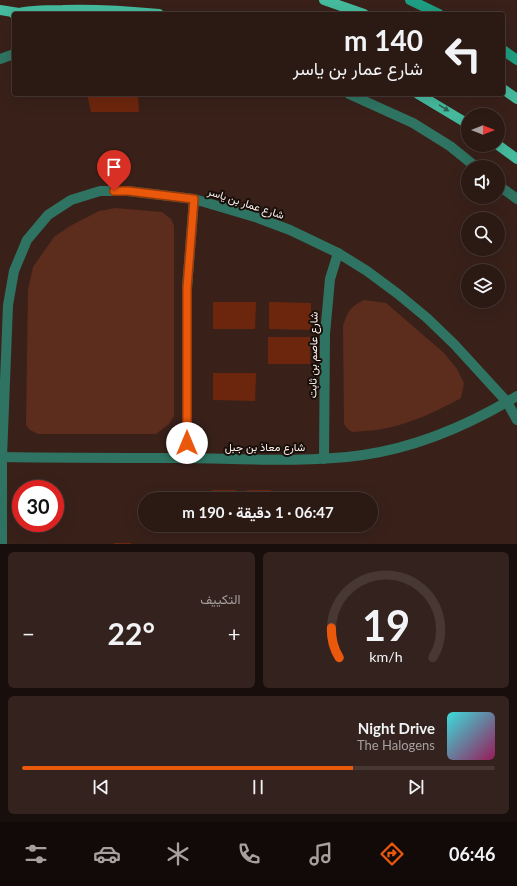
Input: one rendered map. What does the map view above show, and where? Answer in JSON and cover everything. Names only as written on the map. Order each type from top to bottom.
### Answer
[{"type":"main road","points":[[324,0],[341,3],[360,12]]},
{"type":"main road","points":[[0,10],[12,13]]},
{"type":"main road","points":[[28,12],[75,10],[138,12]]},
{"type":"main road","points":[[0,18],[12,15]]},
{"type":"main road","points":[[505,90],[517,99]]},
{"type":"main road","points":[[421,96],[461,120]]},
{"type":"main road","points":[[505,150],[517,159]]},
{"type":"street","points":[[410,0],[435,12]]},
{"type":"street","points":[[505,51],[517,60]]},
{"type":"street","points":[[0,58],[12,55]]},
{"type":"street","points":[[353,96],[413,123],[450,146],[467,160]]},
{"type":"street","name":"شارع عمار بن ياسر","points":[[2,544],[1,457],[8,305],[14,271],[27,240],[48,214],[71,200],[100,191],[128,191],[194,199],[284,227],[338,253],[367,271],[427,318],[454,344],[507,402],[517,420]]},
{"type":"street","points":[[505,191],[517,200]]},
{"type":"street","points":[[188,458],[186,316],[194,199]]},
{"type":"street","name":"شارع عاصم بن ثابت","points":[[324,459],[326,318],[330,279],[338,253]]},
{"type":"street","name":"شارع معاذ بن جبل","points":[[1,457],[324,459],[363,455],[398,448],[436,437],[471,422],[517,396]]},
{"type":"shaded area","points":[[115,208],[162,212],[171,219],[174,226],[174,416],[169,424],[156,434],[38,434],[30,430],[26,425],[28,290],[33,267],[54,237],[70,226],[99,211]]},
{"type":"shaded area","points":[[364,300],[386,303],[444,353],[457,369],[464,383],[461,398],[439,410],[403,424],[378,430],[356,432],[348,429],[344,424],[343,326],[350,310]]},
{"type":"building","points":[[87,96],[138,96],[139,112],[91,112]]},
{"type":"building","points":[[213,302],[256,302],[255,329],[213,329]]},
{"type":"building","points":[[269,302],[311,303],[311,330],[269,329]]},
{"type":"building","points":[[268,337],[310,337],[310,364],[268,364]]},
{"type":"building","points":[[213,373],[256,373],[255,401],[213,400]]},
{"type":"building","points":[[212,490],[236,490],[236,492],[212,492]]},
{"type":"building","points":[[247,490],[271,490],[271,492],[247,492]]},
{"type":"building","points":[[131,543],[131,544],[114,544]]},
{"type":"route","points":[[114,191],[128,191],[194,199],[187,288],[187,443]]}]
